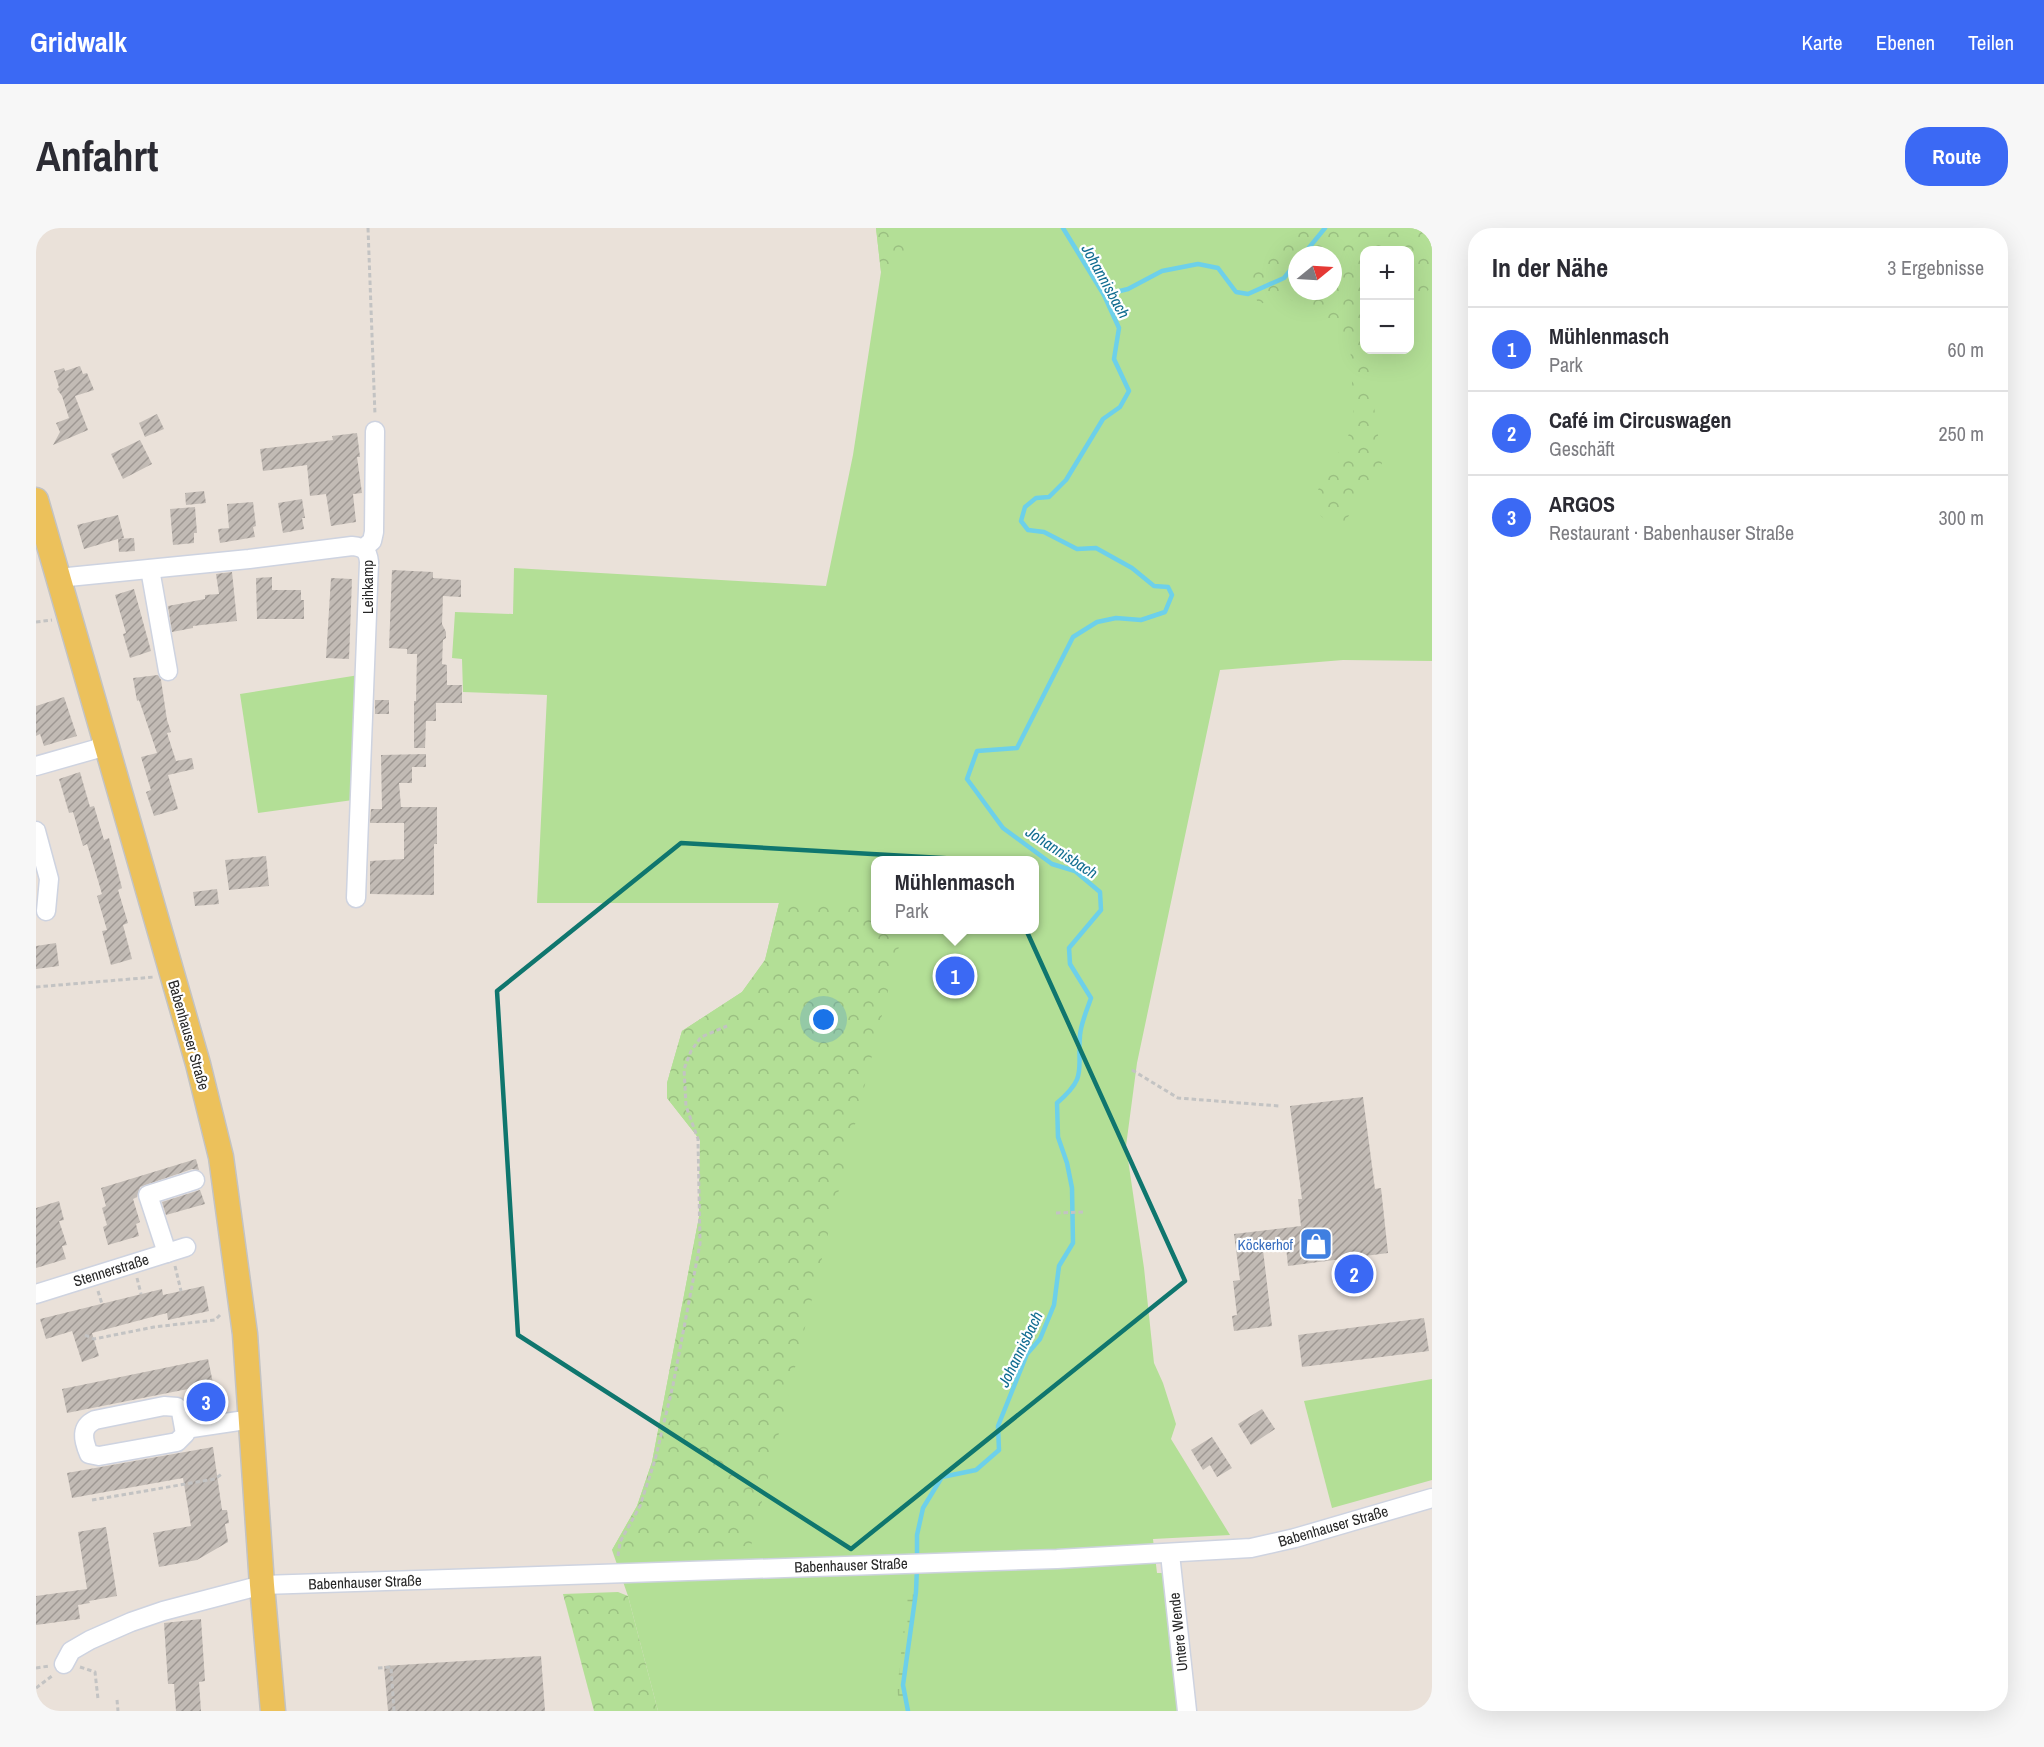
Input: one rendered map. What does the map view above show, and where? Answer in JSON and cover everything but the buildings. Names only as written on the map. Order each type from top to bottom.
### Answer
[{"type":"main road","name":"Babenhauser Straße","points":[[36,500],[173,976],[221,1157],[245,1334],[262,1585]]},
{"type":"main road","points":[[262,1585],[273,1711]]},
{"type":"street","points":[[364,548],[372,542],[374,532],[375,431]]},
{"type":"street","name":"Leihkamp","points":[[58,578],[352,546],[364,548],[369,562],[356,898]]},
{"type":"street","points":[[150,569],[168,671]]},
{"type":"street","points":[[36,766],[96,748],[104,741]]},
{"type":"street","points":[[36,831],[49,879],[46,911]]},
{"type":"street","points":[[175,1250],[148,1195],[195,1180]]},
{"type":"street","name":"Stennerstraße","points":[[36,1294],[175,1250]]},
{"type":"street","points":[[171,1406],[177,1407],[181,1412],[185,1429],[185,1434],[177,1442],[94,1456],[86,1449],[84,1431],[88,1423],[95,1420],[171,1406]]},
{"type":"street","points":[[185,1429],[252,1419]]},
{"type":"street","name":"Babenhauser Straße","points":[[64,1664],[71,1651],[131,1622],[163,1611],[262,1585],[1170,1554],[1251,1548],[1295,1538],[1432,1498]]},
{"type":"street","name":"Untere Wende","points":[[1170,1554],[1187,1711]]},
{"type":"path","points":[[368,228],[375,376],[375,431]]},
{"type":"path","points":[[36,987],[173,976]]},
{"type":"path","points":[[615,1573],[620,1542],[640,1506],[656,1460],[700,1244],[698,1139],[686,1106],[684,1069],[691,1051],[701,1037],[728,1026]]},
{"type":"path","points":[[1132,1070],[1178,1098],[1280,1106]]},
{"type":"path","points":[[1056,1213],[1083,1212]]},
{"type":"path","points":[[175,1250],[181,1291]]},
{"type":"path","points":[[85,1335],[94,1339],[154,1327],[215,1320],[222,1314],[220,1303]]},
{"type":"path","points":[[92,1500],[215,1479],[223,1473]]},
{"type":"path","points":[[378,1668],[391,1667],[396,1709]]},
{"type":"path","points":[[117,1700],[118,1711]]},
{"type":"highlighted area","points":[[681,843],[995,861],[1185,1281],[851,1549],[518,1335],[497,991]]},
{"type":"green space","points":[[876,228],[1432,228],[1432,661],[1343,660],[1220,670],[1137,1063],[1126,1146],[1144,1268],[1154,1363],[1176,1424],[1171,1439],[1230,1535],[1153,1539],[1157,1573],[1163,1573],[1178,1711],[658,1711],[628,1596],[612,1550],[637,1506],[652,1462],[699,1217],[700,1140],[667,1098],[667,1083],[682,1031],[742,992],[765,960],[779,903],[537,903],[547,695],[463,692],[462,659],[452,658],[455,612],[513,614],[514,568],[826,586],[853,455],[881,272]]},
{"type":"green space","points":[[876,228],[900,228],[905,254],[881,272]]},
{"type":"green space","points":[[1289,228],[1432,228],[1432,288],[1414,299],[1414,246],[1360,246],[1360,354],[1368,354],[1382,464],[1339,531],[1309,506],[1354,425],[1350,340],[1291,300],[1342,300],[1342,246],[1288,246],[1288,298],[1259,304],[1245,280]]},
{"type":"green space","points":[[359,675],[353,800],[258,813],[240,694]]},
{"type":"green space","points":[[779,903],[871,907],[871,934],[902,934],[751,1546],[612,1550],[637,1506],[652,1462],[699,1217],[700,1140],[667,1098],[667,1083],[682,1031],[742,992],[765,960]]},
{"type":"green space","points":[[1432,1379],[1432,1480],[1332,1508],[1304,1401]]},
{"type":"green space","points":[[908,1589],[919,1589],[903,1682],[905,1711],[902,1711],[897,1691]]},
{"type":"green space","points":[[618,1592],[628,1596],[658,1711],[594,1711],[563,1594]]},
{"type":"waterway","name":"Johannisbach","points":[[917,1559],[917,1535],[923,1508],[942,1477],[976,1470],[999,1450],[998,1426],[1027,1354],[1040,1339],[1054,1305],[1059,1266],[1073,1243],[1072,1188],[1058,1137],[1057,1103],[1067,1094],[1077,1079],[1080,1065],[1081,1030],[1091,998],[1070,964],[1069,948],[1101,910],[1100,892],[1075,871],[1052,864],[1003,828],[967,779],[977,751],[1017,748],[1073,637],[1097,622],[1116,618],[1141,620],[1165,612],[1172,595],[1168,587],[1154,586],[1132,568],[1096,548],[1077,549],[1044,532],[1028,530],[1021,521],[1025,507],[1036,498],[1049,497],[1066,480],[1103,419],[1120,407],[1129,391],[1114,359],[1119,328],[1104,295],[1063,228]]},
{"type":"waterway","points":[[1310,246],[1325,228]]},
{"type":"waterway","points":[[1104,295],[1128,289],[1162,271],[1198,264],[1218,268],[1236,292],[1248,294],[1284,278],[1288,273]]},
{"type":"waterway","name":"Johannisbach","points":[[908,1711],[903,1685],[916,1592],[917,1567]]},
{"type":"place","name":"Mühlenmasch","points":[[955,976]]},
{"type":"place","name":"Köckerhof","points":[[1316,1244]]},
{"type":"place","name":"Café im Circuswagen","points":[[1354,1274]]},
{"type":"place","name":"ARGOS","points":[[206,1402]]}]
